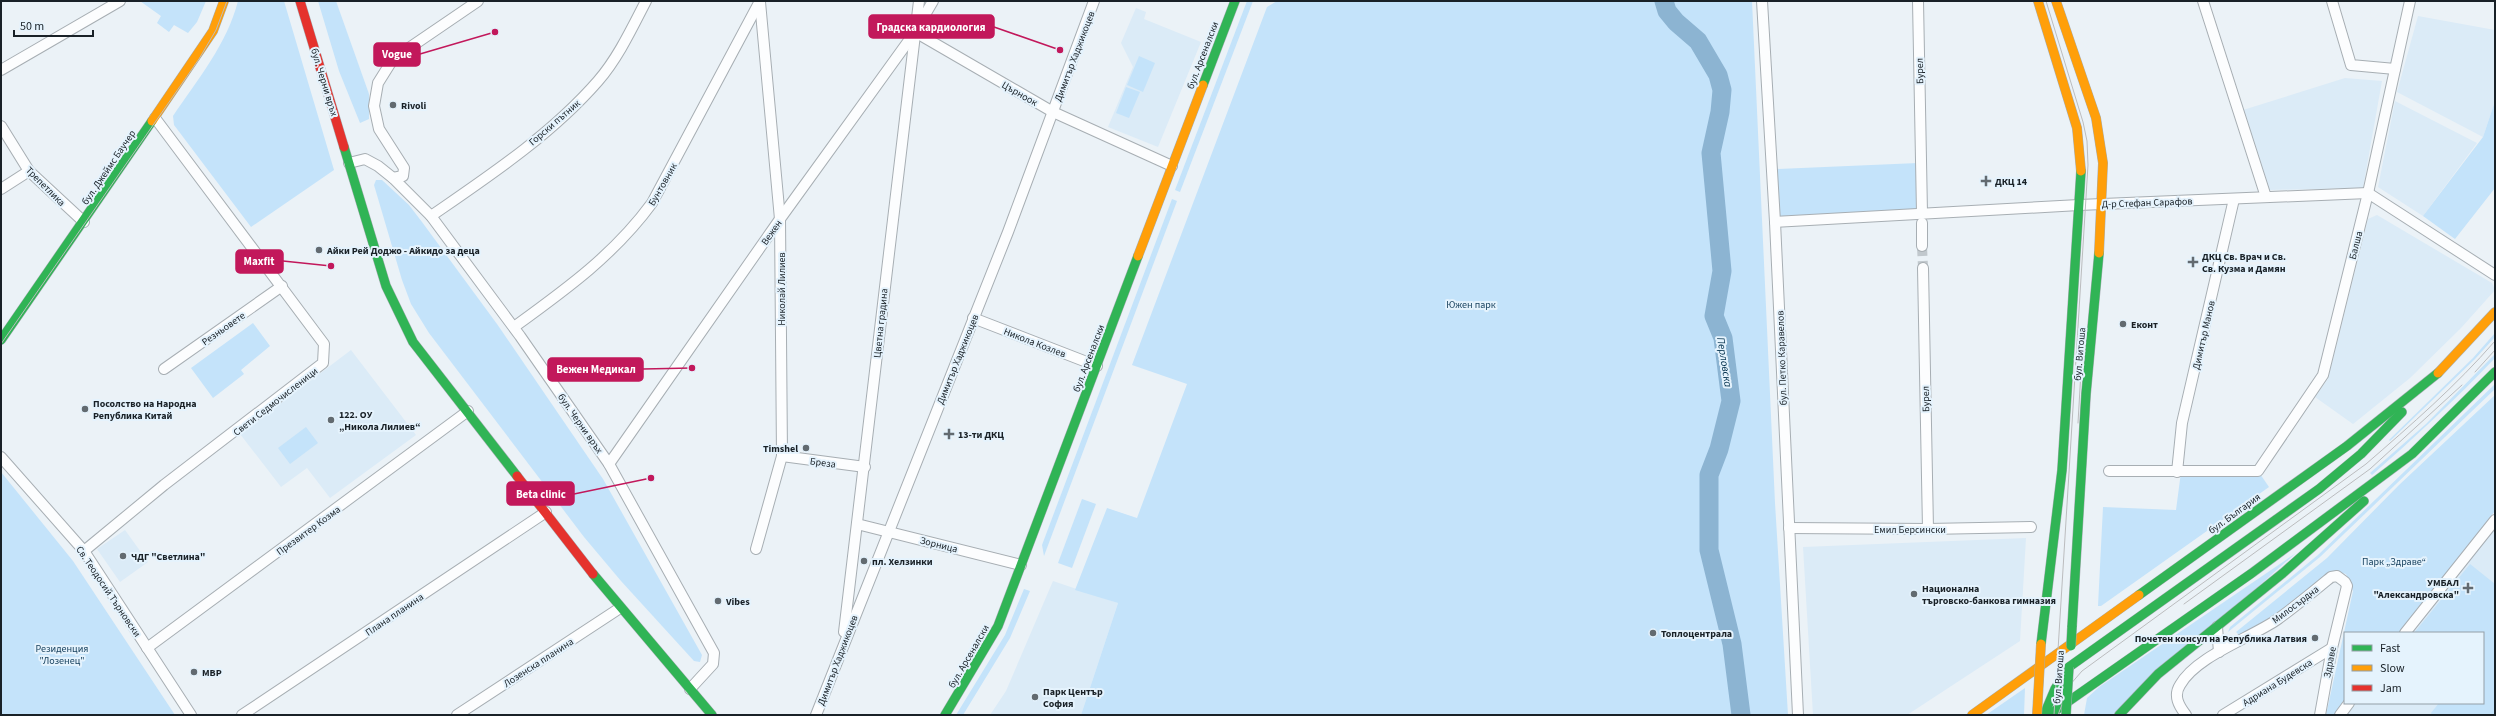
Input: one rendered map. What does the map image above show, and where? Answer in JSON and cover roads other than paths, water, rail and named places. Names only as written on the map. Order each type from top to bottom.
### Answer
[{"type":"main road","name":"бул. Джеймс Баучер","points":[[1,340],[84,222],[205,44],[224,1]]},
{"type":"main road","name":"бул. Черни връх","points":[[300,1],[386,286],[413,342],[468,410],[620,608],[712,715]]},
{"type":"main road","name":"бул. Арсеналски","points":[[945,715],[998,626],[1235,1]]},
{"type":"main road","name":"бул. Витоша","points":[[2037,715],[2041,644],[2062,470],[2081,165],[2077,128],[2038,1]]},
{"type":"main road","name":"бул. Витоша","points":[[2056,1],[2096,118],[2103,163],[2103,204],[2086,394],[2066,715]]},
{"type":"main road","name":"бул. България","points":[[1972,715],[2347,446],[2432,380],[2495,312]]},
{"type":"main road","points":[[2119,715],[2144,687],[2300,560],[2412,454],[2495,372]]},
{"type":"main road","points":[[2044,715],[2055,689],[2069,667],[2319,489],[2361,454],[2432,380]]},
{"type":"main road","points":[[2049,715],[2252,574],[2412,454]]},
{"type":"street","points":[[1,70],[120,1]]},
{"type":"street","points":[[393,178],[403,176],[404,168],[379,129],[374,106],[378,83],[392,59],[478,1]]},
{"type":"street","name":"Горски пътник","points":[[431,216],[491,174],[566,114],[599,80],[621,48],[646,1]]},
{"type":"street","name":"Цветна градина","points":[[842,646],[865,467],[919,1]]},
{"type":"street","name":"Вежен","points":[[609,464],[780,219],[915,32],[933,1]]},
{"type":"street","name":"Димитър Хаджикоцев","points":[[816,715],[973,318],[1053,112],[1094,1]]},
{"type":"street","name":"бул. Петко Каравелов","points":[[1762,1],[1775,222],[1798,715]]},
{"type":"street","name":"Бурел","points":[[1918,1],[1922,246]]},
{"type":"street","points":[[2203,1],[2266,197]]},
{"type":"street","points":[[2332,1],[2351,65],[2395,69]]},
{"type":"street","name":"Балша","points":[[2177,472],[2258,471],[2323,376],[2368,193],[2410,1]]},
{"type":"street","name":"Николай Лилиев","points":[[756,549],[782,456],[780,219],[760,2]]},
{"type":"street","name":"Бунтовник","points":[[514,327],[586,274],[632,230],[652,203],[760,2]]},
{"type":"street","name":"Църноок","points":[[915,32],[1053,112],[1172,166]]},
{"type":"street","name":"Свети Седмочисленици","points":[[84,551],[164,485],[323,363],[324,344],[155,118]]},
{"type":"street","name":"Трепетлика","points":[[1,126],[29,171],[84,222]]},
{"type":"street","name":"бул. Черни връх","points":[[349,163],[365,159],[378,166],[393,178],[431,216],[514,327],[609,464],[714,653],[713,664],[690,689]]},
{"type":"street","points":[[1,188],[29,171]]},
{"type":"street","points":[[2368,193],[2495,275]]},
{"type":"street","name":"Д-р Стефан Сарафов","points":[[1775,222],[1922,218],[2079,205],[2368,193]]},
{"type":"street","name":"Димитър Манов","points":[[2177,472],[2182,423],[2234,199]]},
{"type":"street","name":"Бурел","points":[[1923,268],[1928,529]]},
{"type":"street","name":"Резньовете","points":[[164,369],[282,286]]},
{"type":"street","name":"Никола Козлев","points":[[973,318],[1096,366]]},
{"type":"street","name":"Презвитер Козма","points":[[147,648],[468,410]]},
{"type":"street","name":"Бреза","points":[[782,456],[865,467]]},
{"type":"street","name":"Св. Теодосий Търновски","points":[[1,457],[84,551],[191,715]]},
{"type":"street","points":[[2109,471],[2177,472]]},
{"type":"street","name":"Плана планина","points":[[242,715],[546,512]]},
{"type":"street","points":[[2406,632],[2495,520]]},
{"type":"street","name":"Зорница","points":[[857,524],[1021,565]]},
{"type":"street","name":"Емил Берсински","points":[[1789,528],[1928,529],[2031,526]]},
{"type":"street","name":"Милосърдна","points":[[2186,715],[2179,706],[2177,696],[2179,686],[2184,678],[2219,652],[2277,619],[2331,577],[2341,578],[2347,586]]},
{"type":"street","name":"Здраве","points":[[2320,715],[2332,648],[2347,586]]},
{"type":"street","name":"Лозенска планина","points":[[457,715],[620,608]]},
{"type":"street","points":[[2216,627],[2219,652]]},
{"type":"street","name":"Адриана Будевска","points":[[2223,715],[2332,648]]},
{"type":"street","points":[[2340,715],[2348,704]]},
{"type":"waterway","name":"Перловска","points":[[1664,1],[1667,11],[1676,22],[1698,41],[1718,75],[1722,90],[1720,112],[1711,153],[1722,271],[1714,316],[1723,338],[1731,401],[1719,449],[1709,475],[1709,550],[1732,644],[1741,715]]},
{"type":"tunnel","points":[[1922,246],[1923,268]]},
{"type":"tram line","points":[[1,344],[199,59],[216,30],[227,1]]},
{"type":"tram line","points":[[2046,1],[2083,122],[2087,141],[2088,165],[2054,715]]},
{"type":"tram line","points":[[2058,715],[2069,686],[2082,671],[2366,464],[2449,389],[2495,341]]},
{"type":"tram line","points":[[2475,372],[2495,350]]},
{"type":"tram line","points":[[2078,423],[2081,371]]},
{"type":"tram line","points":[[2184,604],[2370,469],[2462,385]]},
{"type":"place","name":"Vogue","points":[[495,32]]},
{"type":"place","name":"Градска кардиология","points":[[1060,50]]},
{"type":"place","name":"Rivoli","points":[[393,105]]},
{"type":"place","name":"ДКЦ 14","points":[[1986,181]]},
{"type":"place","name":"Айки Рей Доджо - Айкидо за деца","points":[[319,250]]},
{"type":"place","name":"ДКЦ Св. Врач и Св. Св. Кузма и Дамян","points":[[2193,262]]},
{"type":"place","name":"Maxfit","points":[[331,266]]},
{"type":"place","name":"Еконт","points":[[2123,324]]},
{"type":"place","name":"Вежен Медикал","points":[[692,368]]},
{"type":"place","name":"Посолство на Народна Република Китай","points":[[85,409]]},
{"type":"place","name":"122. ОУ „Никола Лилиев“","points":[[331,420]]},
{"type":"place","name":"13-ти ДКЦ","points":[[949,434]]},
{"type":"place","name":"Timshel","points":[[806,448]]},
{"type":"place","name":"Beta clinic","points":[[651,478]]},
{"type":"place","name":"ЧДГ \"Светлина\"","points":[[123,556]]},
{"type":"place","name":"пл. Хелзинки","points":[[864,561]]},
{"type":"place","name":"УМБАЛ \"Александровска\"","points":[[2468,588]]},
{"type":"place","name":"Национална търговско-банкова гимназия","points":[[1914,594]]},
{"type":"place","name":"Vibes","points":[[718,601]]},
{"type":"place","name":"Топлоцентрала","points":[[1653,633]]},
{"type":"place","name":"Почетен консул на Република Латвия","points":[[2315,638]]},
{"type":"place","name":"МВР","points":[[194,672]]},
{"type":"place","name":"Парк Център София","points":[[1035,697]]},
{"type":"park label","name":"Южен парк","points":[[1471,304]]},
{"type":"park label","name":"Парк „Здраве“","points":[[2394,561]]},
{"type":"park label","name":"Резиденция \"Лозенец\"","points":[[62,654]]}]
